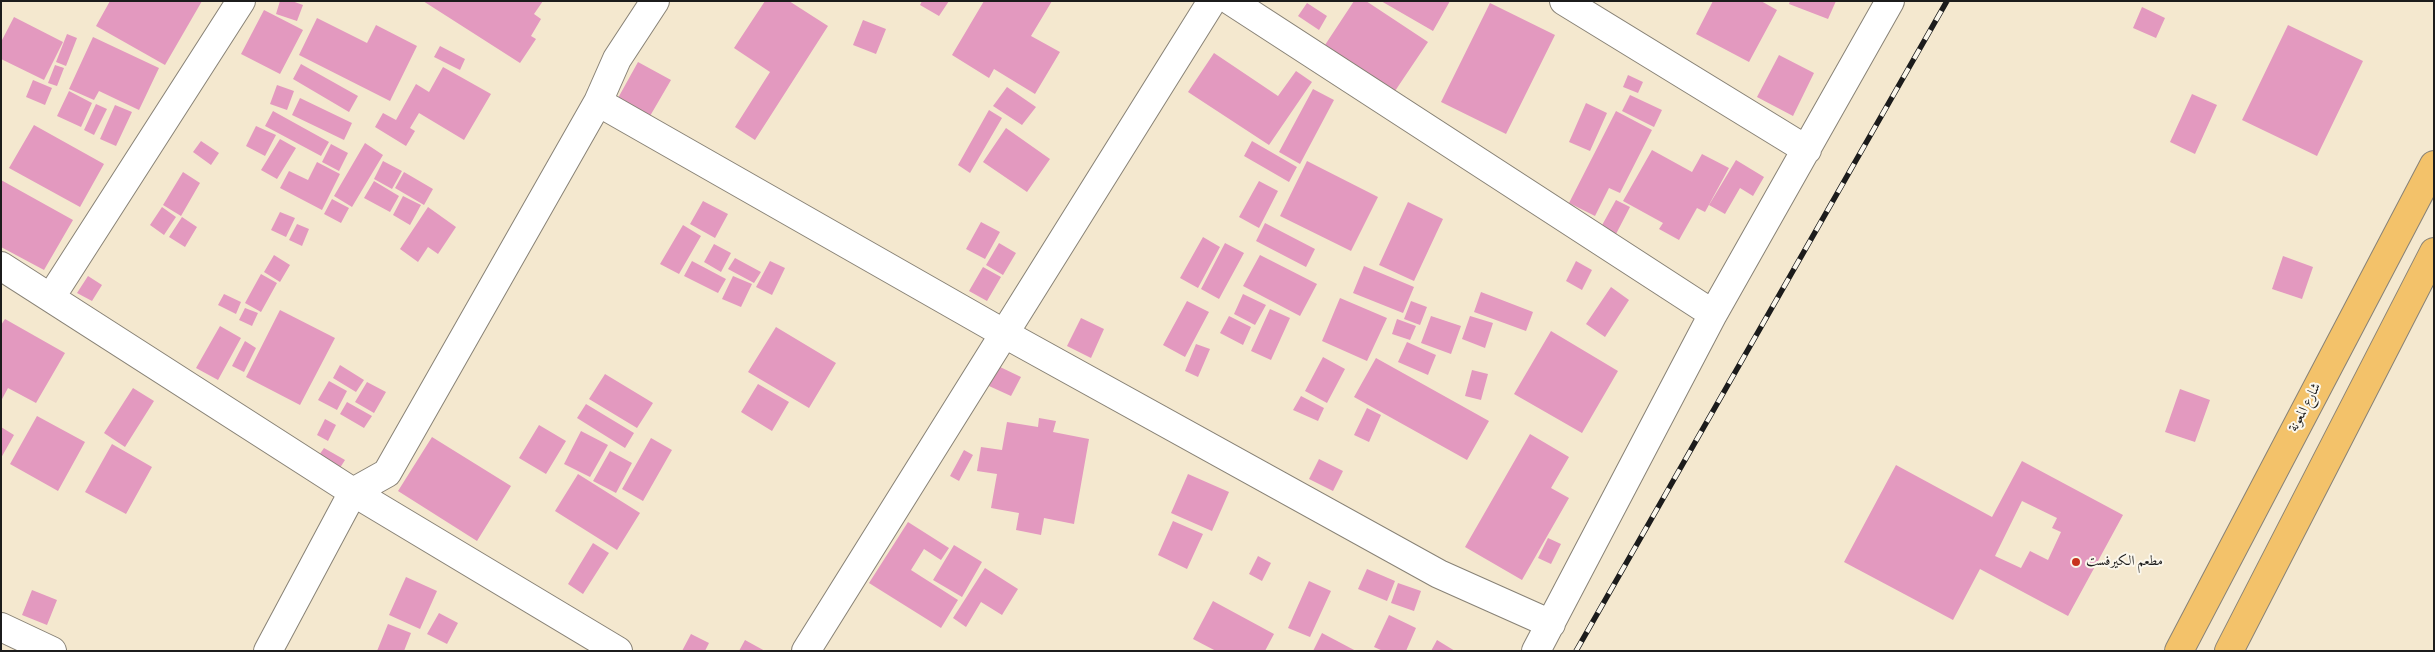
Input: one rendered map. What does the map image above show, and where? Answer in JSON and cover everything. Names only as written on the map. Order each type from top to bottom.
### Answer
[{"type":"highway","name":"شارع المعونة","points":[[2179,651],[2434,165]]},
{"type":"highway","points":[[2228,651],[2434,252]]},
{"type":"street","points":[[51,297],[241,1]]},
{"type":"street","points":[[268,651],[353,492],[387,473],[598,102],[617,59],[655,1]]},
{"type":"street","points":[[806,651],[1212,1]]},
{"type":"street","points":[[1231,1],[1713,314]]},
{"type":"street","points":[[1564,1],[1704,85],[1807,150]]},
{"type":"street","points":[[1536,651],[1713,314],[1890,1]]},
{"type":"street","points":[[598,102],[1005,334],[1439,574],[1551,624]]},
{"type":"street","points":[[1,266],[353,492],[618,651]]},
{"type":"street","points":[[1,627],[52,651]]},
{"type":"building","points":[[110,1],[202,1],[165,65],[96,26]]},
{"type":"building","points":[[280,1],[292,1],[303,5],[297,21],[276,14]]},
{"type":"building","points":[[423,1],[543,1],[534,14],[541,19],[531,36],[536,39],[520,63]]},
{"type":"building","points":[[765,1],[789,1],[828,26],[755,140],[735,127],[770,72],[734,48]]},
{"type":"building","points":[[922,1],[949,1],[939,16],[920,5]]},
{"type":"building","points":[[984,1],[1052,1],[1031,36],[1060,52],[1035,94],[994,69],[989,78],[952,55]]},
{"type":"building","points":[[1354,1],[1366,1],[1428,42],[1395,91],[1325,45]]},
{"type":"building","points":[[1381,1],[1450,1],[1433,31]]},
{"type":"building","points":[[1713,1],[1761,1],[1777,10],[1749,62],[1696,34]]},
{"type":"building","points":[[1790,1],[1836,1],[1828,19],[1789,4]]},
{"type":"building","points":[[1307,3],[1327,16],[1319,30],[1298,16]]},
{"type":"building","points":[[1490,3],[1555,35],[1506,134],[1441,102]]},
{"type":"building","points":[[2142,7],[2165,18],[2156,38],[2133,28]]},
{"type":"building","points":[[264,10],[303,30],[280,74],[241,54]]},
{"type":"building","points":[[14,17],[63,42],[44,80],[1,59],[1,42]]},
{"type":"building","points":[[317,18],[367,43],[376,25],[417,46],[390,101],[299,55]]},
{"type":"building","points":[[863,20],[886,29],[876,54],[853,45]]},
{"type":"building","points":[[2288,25],[2363,61],[2317,156],[2242,120]]},
{"type":"building","points":[[67,34],[77,38],[66,66],[56,62]]},
{"type":"building","points":[[93,37],[159,68],[139,110],[99,91],[94,100],[69,89]]},
{"type":"building","points":[[440,46],[465,59],[460,70],[434,57]]},
{"type":"building","points":[[1214,53],[1278,96],[1296,71],[1312,82],[1269,145],[1188,92]]},
{"type":"building","points":[[1779,55],[1814,73],[1793,116],[1757,97]]},
{"type":"building","points":[[638,62],[671,80],[650,116],[618,98]]},
{"type":"building","points":[[301,64],[358,96],[349,112],[293,79]]},
{"type":"building","points":[[55,65],[64,68],[57,86],[48,83]]},
{"type":"building","points":[[443,67],[491,94],[464,140],[419,113],[410,128],[415,131],[406,146],[375,127],[383,113],[396,120],[416,84],[429,92]]},
{"type":"building","points":[[1628,75],[1643,82],[1638,93],[1623,87]]},
{"type":"building","points":[[33,80],[52,88],[45,105],[26,97]]},
{"type":"building","points":[[277,85],[294,91],[287,110],[270,104]]},
{"type":"building","points":[[1007,87],[1036,107],[1022,125],[993,106]]},
{"type":"building","points":[[1313,89],[1334,100],[1300,164],[1279,152]]},
{"type":"building","points":[[69,91],[92,103],[81,127],[57,116]]},
{"type":"building","points":[[2192,94],[2217,105],[2195,154],[2170,142]]},
{"type":"building","points":[[1630,95],[1662,110],[1654,127],[1622,111]]},
{"type":"building","points":[[300,98],[352,123],[344,140],[292,115]]},
{"type":"building","points":[[1586,103],[1607,113],[1590,151],[1569,142]]},
{"type":"building","points":[[96,104],[107,109],[94,135],[84,130]]},
{"type":"building","points":[[115,105],[132,112],[116,146],[100,139]]},
{"type":"building","points":[[989,110],[1002,118],[970,173],[958,165]]},
{"type":"building","points":[[273,111],[329,142],[321,156],[265,126]]},
{"type":"building","points":[[1616,111],[1652,130],[1620,193],[1609,188],[1595,216],[1569,203]]},
{"type":"building","points":[[34,125],[104,164],[80,207],[9,168]]},
{"type":"building","points":[[256,126],[276,135],[265,156],[246,146]]},
{"type":"building","points":[[1006,128],[1050,159],[1027,192],[983,162]]},
{"type":"building","points":[[280,139],[296,148],[277,179],[261,170]]},
{"type":"building","points":[[201,141],[219,153],[211,165],[193,152]]},
{"type":"building","points":[[1252,141],[1297,167],[1289,182],[1244,156]]},
{"type":"building","points":[[365,143],[383,155],[352,207],[334,196]]},
{"type":"building","points":[[331,144],[348,153],[339,171],[322,162]]},
{"type":"building","points":[[1652,150],[1692,172],[1702,154],[1729,168],[1705,212],[1697,208],[1679,240],[1659,229],[1663,223],[1623,201]]},
{"type":"building","points":[[1736,160],[1764,177],[1753,196],[1740,188],[1725,214],[1709,205]]},
{"type":"building","points":[[383,161],[402,171],[392,189],[374,179]]},
{"type":"building","points":[[1307,161],[1378,197],[1351,251],[1280,216]]},
{"type":"building","points":[[317,162],[340,174],[322,210],[280,188],[289,171],[308,180]]},
{"type":"building","points":[[183,172],[200,183],[181,216],[163,205]]},
{"type":"building","points":[[404,172],[433,189],[424,205],[395,188]]},
{"type":"building","points":[[1,180],[73,220],[44,270],[1,247]]},
{"type":"building","points":[[374,181],[399,196],[390,212],[364,198]]},
{"type":"building","points":[[1259,181],[1278,191],[1259,228],[1239,217]]},
{"type":"building","points":[[403,196],[421,205],[410,225],[393,215]]},
{"type":"building","points":[[332,199],[349,208],[341,223],[324,214]]},
{"type":"building","points":[[1616,200],[1630,207],[1616,234],[1601,227]]},
{"type":"building","points":[[703,201],[728,214],[715,238],[690,224]]},
{"type":"building","points":[[1408,202],[1443,219],[1414,281],[1379,265]]},
{"type":"building","points":[[162,207],[176,217],[164,235],[150,225]]},
{"type":"building","points":[[428,207],[456,227],[438,254],[428,247],[418,262],[400,249]]},
{"type":"building","points":[[280,212],[295,218],[286,237],[271,230]]},
{"type":"building","points":[[182,217],[197,227],[185,247],[169,237]]},
{"type":"building","points":[[981,222],[1000,232],[985,259],[966,249]]},
{"type":"building","points":[[1265,223],[1315,249],[1306,267],[1256,241]]},
{"type":"building","points":[[297,224],[309,229],[302,246],[289,240]]},
{"type":"building","points":[[683,225],[701,236],[679,274],[660,264]]},
{"type":"building","points":[[1203,237],[1220,247],[1198,288],[1180,278]]},
{"type":"building","points":[[999,243],[1016,253],[1003,275],[986,265]]},
{"type":"building","points":[[1225,243],[1244,253],[1219,299],[1201,289]]},
{"type":"building","points":[[714,244],[731,253],[721,272],[704,262]]},
{"type":"building","points":[[274,255],[290,265],[280,282],[264,272]]},
{"type":"building","points":[[1260,255],[1317,284],[1300,316],[1243,286]]},
{"type":"building","points":[[2283,256],[2313,267],[2302,299],[2272,289]]},
{"type":"building","points":[[735,258],[761,272],[754,283],[728,269]]},
{"type":"building","points":[[692,261],[726,279],[718,293],[684,276]]},
{"type":"building","points":[[770,261],[785,268],[772,295],[756,287]]},
{"type":"building","points":[[1576,261],[1592,270],[1582,290],[1566,281]]},
{"type":"building","points":[[1364,266],[1414,287],[1403,313],[1353,293]]},
{"type":"building","points":[[983,267],[1001,277],[987,301],[969,291]]},
{"type":"building","points":[[261,274],[277,283],[261,312],[245,303]]},
{"type":"building","points":[[88,276],[102,285],[92,301],[77,293]]},
{"type":"building","points":[[733,276],[752,284],[741,307],[722,299]]},
{"type":"building","points":[[1611,287],[1629,300],[1605,337],[1586,324]]},
{"type":"building","points":[[1481,292],[1533,312],[1526,331],[1474,312]]},
{"type":"building","points":[[224,294],[241,302],[236,314],[218,305]]},
{"type":"building","points":[[1243,294],[1266,305],[1255,325],[1234,314]]},
{"type":"building","points":[[1340,298],[1387,318],[1367,361],[1322,341]]},
{"type":"building","points":[[1187,301],[1209,312],[1185,357],[1163,345]]},
{"type":"building","points":[[1411,301],[1427,307],[1420,325],[1404,319]]},
{"type":"building","points":[[245,308],[258,313],[252,326],[239,320]]},
{"type":"building","points":[[1270,309],[1290,318],[1271,360],[1251,351]]},
{"type":"building","points":[[280,310],[335,338],[300,405],[246,377]]},
{"type":"building","points":[[1229,316],[1251,327],[1243,345],[1220,333]]},
{"type":"building","points":[[1431,316],[1461,326],[1451,354],[1421,343]]},
{"type":"building","points":[[1470,316],[1493,323],[1485,348],[1462,339]]},
{"type":"building","points":[[1081,318],[1104,329],[1091,358],[1067,346]]},
{"type":"building","points":[[5,319],[65,353],[36,403],[8,388],[1,401],[1,325]]},
{"type":"building","points":[[1397,319],[1416,326],[1410,340],[1392,334]]},
{"type":"building","points":[[220,326],[241,338],[218,380],[196,368]]},
{"type":"building","points":[[776,327],[836,363],[809,408],[748,372]]},
{"type":"building","points":[[1551,331],[1618,371],[1582,433],[1514,394]]},
{"type":"building","points":[[245,341],[256,348],[244,372],[232,366]]},
{"type":"building","points":[[1407,342],[1436,355],[1428,375],[1398,362]]},
{"type":"building","points":[[1196,344],[1210,349],[1198,377],[1185,371]]},
{"type":"building","points":[[1323,357],[1345,369],[1327,403],[1305,391]]},
{"type":"building","points":[[1376,358],[1489,421],[1467,460],[1354,397]]},
{"type":"building","points":[[340,365],[364,380],[356,392],[333,378]]},
{"type":"building","points":[[998,366],[1021,377],[1011,396],[989,386]]},
{"type":"building","points":[[1472,370],[1488,374],[1481,400],[1465,396]]},
{"type":"building","points":[[605,374],[653,403],[637,428],[589,399]]},
{"type":"building","points":[[329,381],[347,391],[337,410],[318,400]]},
{"type":"building","points":[[367,382],[386,392],[374,413],[355,402]]},
{"type":"building","points":[[758,384],[789,402],[772,431],[741,412]]},
{"type":"building","points":[[133,388],[154,401],[125,447],[104,433]]},
{"type":"building","points":[[2180,389],[2210,400],[2195,442],[2165,432]]},
{"type":"building","points":[[1301,396],[1324,408],[1318,421],[1293,410]]},
{"type":"building","points":[[347,402],[372,416],[364,428],[340,414]]},
{"type":"building","points":[[586,404],[634,433],[625,448],[577,418]]},
{"type":"building","points":[[1367,408],[1381,415],[1369,442],[1354,435]]},
{"type":"building","points":[[37,416],[85,442],[58,491],[10,464]]},
{"type":"building","points":[[1039,418],[1056,421],[1053,432],[1089,439],[1074,524],[1044,518],[1041,535],[1016,530],[1019,513],[991,508],[997,474],[977,471],[981,447],[1002,450],[1007,422],[1038,427]]},
{"type":"building","points":[[325,419],[336,425],[328,441],[317,435]]},
{"type":"building","points":[[539,425],[566,441],[546,474],[519,458]]},
{"type":"building","points":[[1,427],[14,435],[1,458]]},
{"type":"building","points":[[581,431],[608,445],[590,477],[564,464]]},
{"type":"building","points":[[1530,434],[1569,457],[1551,488],[1569,498],[1522,580],[1465,547]]},
{"type":"building","points":[[432,437],[511,486],[477,541],[398,491]]},
{"type":"building","points":[[651,438],[672,450],[643,501],[622,489]]},
{"type":"building","points":[[112,444],[152,467],[126,514],[85,492]]},
{"type":"building","points":[[324,448],[345,460],[338,471],[317,458]]},
{"type":"building","points":[[964,450],[973,455],[959,481],[950,476]]},
{"type":"building","points":[[610,451],[632,463],[616,493],[593,481]]},
{"type":"building","points":[[1319,459],[1343,471],[1333,491],[1309,479]]},
{"type":"building","points":[[2022,461],[2123,515],[2068,616],[1980,569],[1953,620],[1844,562],[1896,465],[1992,517]],"holes":[[[2022,501],[2057,518],[2052,528],[2061,532],[2048,560],[2030,551],[2021,568],[1995,556]]]},
{"type":"building","points":[[578,474],[640,513],[617,550],[555,511]]},
{"type":"building","points":[[1188,474],[1229,492],[1212,531],[1171,513]]},
{"type":"building","points":[[1173,521],[1203,534],[1187,569],[1158,555]]},
{"type":"building","points":[[908,522],[949,548],[941,560],[924,549],[911,570],[958,600],[941,628],[869,583]]},
{"type":"building","points":[[1548,538],[1561,544],[1551,564],[1538,558]]},
{"type":"building","points":[[593,543],[609,553],[583,594],[568,584]]},
{"type":"building","points":[[954,545],[982,562],[962,597],[933,580]]},
{"type":"building","points":[[1258,556],[1271,563],[1262,581],[1249,574]]},
{"type":"building","points":[[985,568],[1018,589],[1002,615],[981,602],[966,627],[953,618]]},
{"type":"building","points":[[1367,569],[1395,581],[1387,601],[1358,589]]},
{"type":"building","points":[[406,577],[437,591],[420,629],[389,615]]},
{"type":"building","points":[[1309,581],[1331,591],[1310,637],[1288,628]]},
{"type":"building","points":[[1398,583],[1421,591],[1414,611],[1391,603]]},
{"type":"building","points":[[32,590],[57,600],[47,625],[22,615]]},
{"type":"building","points":[[1213,601],[1274,634],[1265,651],[1216,651],[1193,639]]},
{"type":"building","points":[[439,613],[458,623],[447,644],[427,634]]},
{"type":"building","points":[[1389,615],[1416,628],[1406,651],[1383,651],[1374,647]]},
{"type":"building","points":[[388,624],[411,633],[404,651],[377,651]]},
{"type":"building","points":[[1322,633],[1356,651],[1313,651]]},
{"type":"building","points":[[691,634],[709,643],[705,651],[682,651]]},
{"type":"building","points":[[745,640],[765,651],[739,651]]},
{"type":"building","points":[[1437,640],[1455,651],[1431,651]]},
{"type":"railway","points":[[1576,651],[1947,1]]},
{"type":"place","name":"مطعم الكيرفست","points":[[2076,562]]}]
